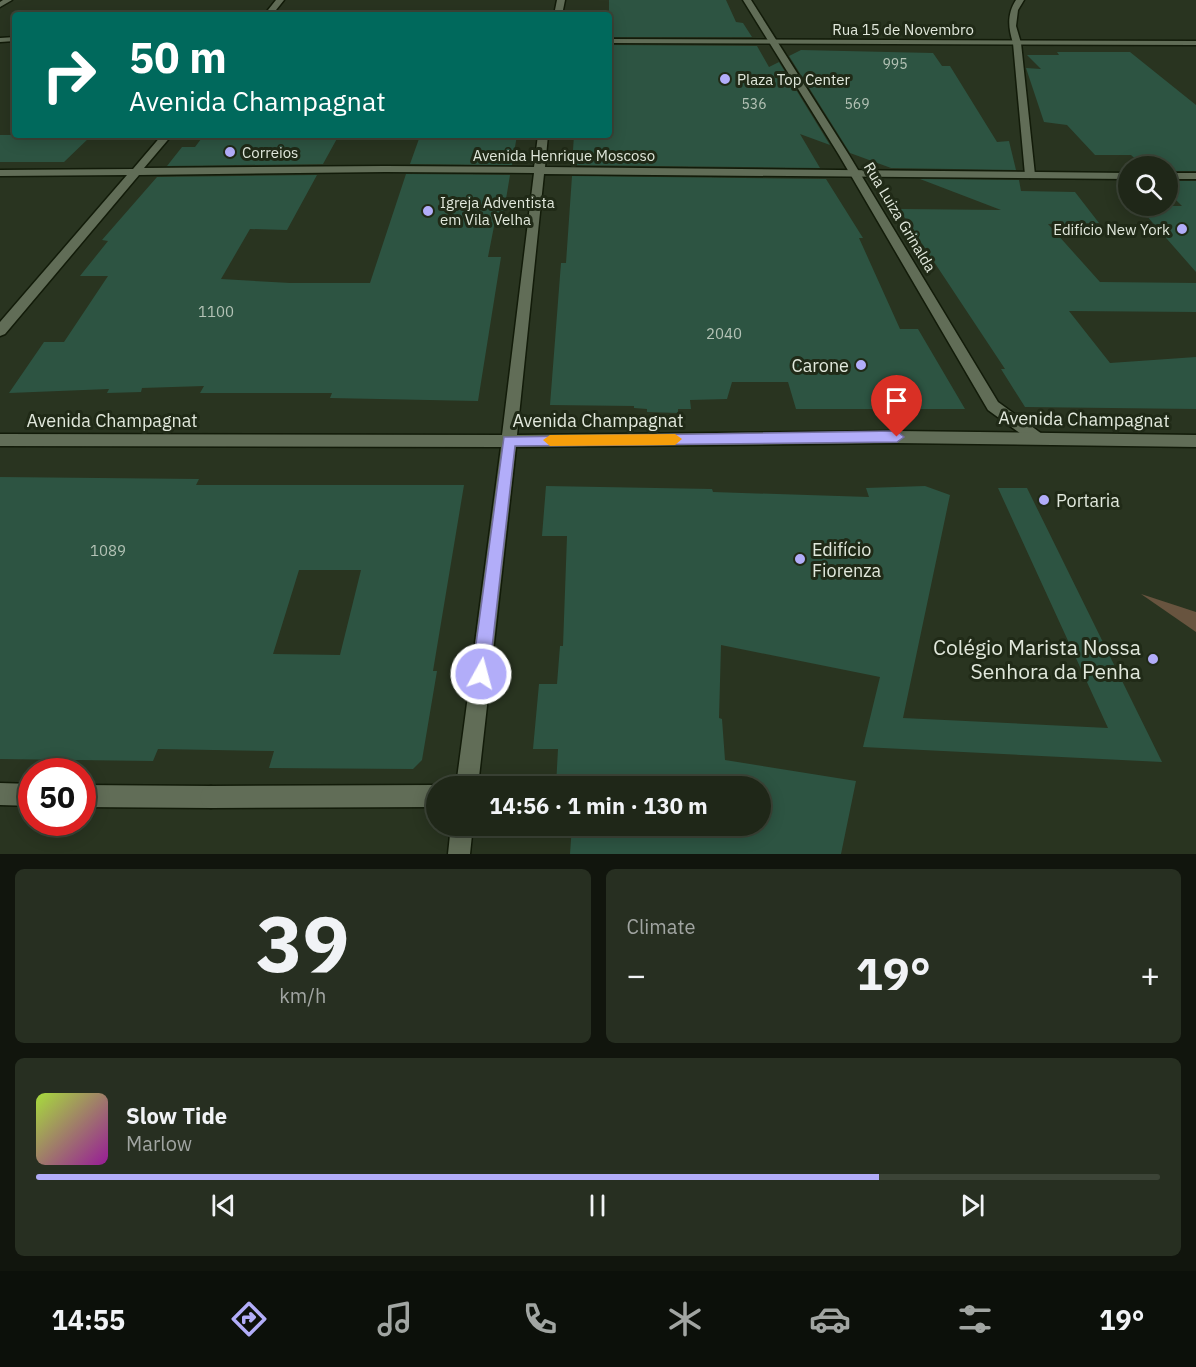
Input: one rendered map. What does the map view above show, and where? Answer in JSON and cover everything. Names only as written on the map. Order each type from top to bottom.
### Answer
[{"type":"main road","points":[[0,5],[8,0]]},
{"type":"main road","points":[[270,12],[280,0]]},
{"type":"main road","name":"Rua Luiza Grinalda","points":[[747,0],[993,406],[1037,438]]},
{"type":"main road","points":[[1020,0],[1014,9],[1011,27],[1017,43],[1030,175]]},
{"type":"main road","name":"Rua 15 de Novembro","points":[[612,41],[1196,43]]},
{"type":"main road","points":[[0,331],[164,138]]},
{"type":"main road","points":[[468,776],[543,138]]},
{"type":"main road","name":"Avenida Henrique Moscoso","points":[[0,173],[539,169],[1118,176]]},
{"type":"main road","points":[[1178,176],[1196,176]]},
{"type":"main road","name":"Avenida Champagnat","points":[[0,440],[509,441],[1037,438],[1196,441]]},
{"type":"main road","points":[[0,794],[18,795]]},
{"type":"main road","points":[[96,796],[426,796]]},
{"type":"main road","points":[[459,854],[461,836]]},
{"type":"shaded area","points":[[1141,594],[1196,612],[1196,632]]},
{"type":"building","points":[[609,0],[726,0],[736,22],[743,23],[752,37],[612,37],[612,12],[609,12]]},
{"type":"building","points":[[612,45],[757,46],[769,67],[779,62],[830,145],[800,134],[820,168],[572,165],[574,138],[612,138]]},
{"type":"building","points":[[801,50],[933,53],[942,66],[950,66],[997,142],[1009,141],[1016,170],[891,168],[850,153],[789,56]]},
{"type":"building","points":[[1057,52],[1130,52],[1196,105],[1196,171],[1178,171],[1178,156],[1095,155],[1067,125],[1044,122],[1026,68],[1041,69],[1027,55],[1059,55]]},
{"type":"building","points":[[0,135],[12,135],[12,138],[89,138],[64,162],[0,162]]},
{"type":"building","points":[[202,138],[337,138],[323,164],[167,166],[182,147],[195,147]]},
{"type":"building","points":[[419,138],[516,138],[512,165],[410,164]]},
{"type":"building","points":[[406,174],[510,175],[504,211],[496,216],[488,257],[501,257],[478,401],[330,398],[332,393],[200,393],[204,386],[142,388],[141,392],[107,393],[109,389],[9,393],[44,342],[64,342],[108,276],[80,276],[108,241],[102,240],[157,177],[317,175],[287,230],[250,229],[221,279],[290,283],[370,283]]},
{"type":"building","points":[[572,176],[826,179],[863,238],[859,238],[900,329],[918,329],[965,409],[796,409],[788,382],[732,382],[727,399],[690,400],[691,409],[678,409],[678,413],[647,412],[647,409],[634,408],[634,406],[550,405],[561,263],[566,263]]},
{"type":"building","points":[[920,179],[1019,180],[1021,191],[1075,192],[1099,223],[1048,224],[1100,282],[1196,283],[1196,312],[1069,311],[1110,363],[1196,357],[1196,409],[1025,407],[1001,369],[1005,369],[899,209],[1001,210]]},
{"type":"building","name":"Edifício New York","points":[[1178,181],[1196,181],[1196,272],[1147,216],[1178,216],[1178,206],[1182,206],[1178,202]]},
{"type":"building","points":[[0,477],[199,479],[196,485],[464,485],[433,671],[437,671],[422,760],[413,769],[269,768],[274,751],[158,749],[153,761],[96,760],[96,758],[0,759]],"holes":[[[299,570],[361,570],[340,655],[273,654]]]},
{"type":"building","points":[[546,486],[712,489],[713,492],[869,497],[866,488],[925,486],[950,495],[903,718],[1108,728],[998,488],[1027,488],[1162,762],[863,747],[880,677],[721,645],[719,718],[722,719],[725,760],[856,781],[841,854],[570,854],[571,836],[771,836],[771,776],[557,776],[558,749],[533,749],[539,684],[557,684],[560,646],[563,646],[567,536],[542,536]]},
{"type":"slow traffic","points":[[550,440],[675,439]]},
{"type":"place","name":"Plaza Top Center","points":[[725,79]]},
{"type":"place","name":"Correios","points":[[230,152]]},
{"type":"place","name":"Igreja Adventista em Vila Velha","points":[[428,211]]},
{"type":"place","name":"Edifício New York","points":[[1182,229]]},
{"type":"place","name":"Carone","points":[[861,365]]},
{"type":"place","name":"Portaria","points":[[1044,500]]},
{"type":"place","name":"Edifício Fiorenza","points":[[800,559]]},
{"type":"place","name":"Colégio Marista Nossa Senhora da Penha","points":[[1153,659]]},
{"type":"route","points":[[481,674],[509,441],[897,437]]}]
